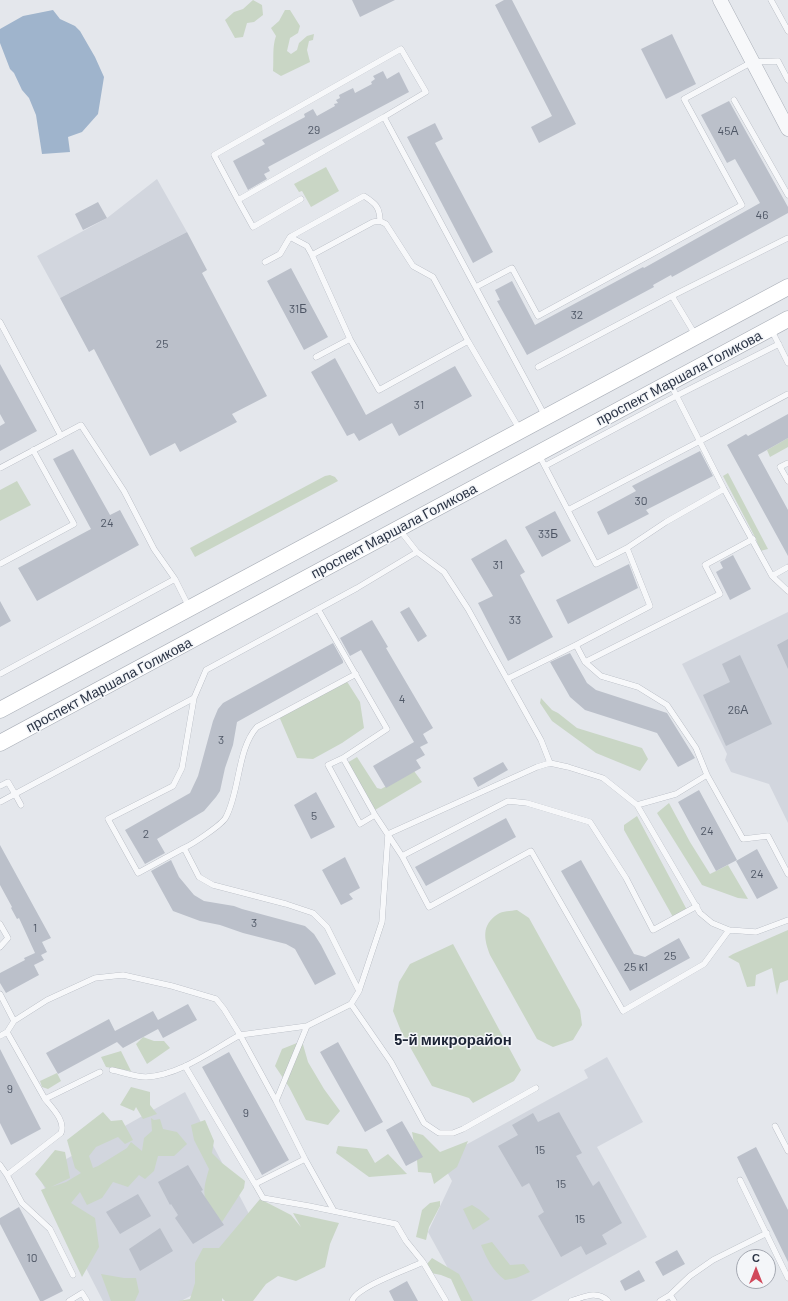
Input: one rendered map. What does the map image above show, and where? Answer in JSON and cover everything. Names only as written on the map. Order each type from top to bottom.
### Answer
[{"type":"main road","name":"проспект Маршала Голикова","points":[[0,710],[788,287]]},
{"type":"main road","name":"проспект Маршала Голикова","points":[[2,739],[398,529],[542,460],[673,390],[771,328],[788,319]]},
{"type":"street","points":[[721,1],[788,129]]},
{"type":"lane","points":[[771,0],[788,31]]},
{"type":"lane","points":[[238,200],[426,92],[401,49],[214,155],[238,200],[253,227],[301,199]]},
{"type":"lane","points":[[476,287],[512,268],[538,316],[742,205],[684,98],[752,62],[778,61],[788,80]]},
{"type":"lane","points":[[734,100],[788,195]]},
{"type":"lane","points":[[384,117],[545,417]]},
{"type":"lane","points":[[265,262],[280,254],[290,237],[364,196],[373,201],[380,212],[380,221]]},
{"type":"lane","points":[[312,255],[374,222],[380,221],[386,224],[413,266],[433,277],[520,431]]},
{"type":"lane","points":[[290,237],[307,246],[350,339],[380,390],[468,341]]},
{"type":"lane","points":[[538,367],[672,296],[788,238]]},
{"type":"lane","points":[[672,296],[696,336]]},
{"type":"lane","points":[[0,322],[61,436]]},
{"type":"lane","points":[[771,328],[788,362]]},
{"type":"lane","points":[[316,357],[350,339]]},
{"type":"lane","points":[[779,344],[673,390],[724,489],[753,539],[772,576],[788,591]]},
{"type":"lane","points":[[568,510],[788,394]]},
{"type":"lane","points":[[0,468],[81,425],[124,491],[154,549],[175,579],[190,608]]},
{"type":"lane","points":[[0,564],[74,524],[33,450]]},
{"type":"lane","points":[[542,460],[596,564],[627,548],[666,522],[724,489]]},
{"type":"lane","points":[[788,463],[780,467],[788,481]]},
{"type":"lane","points":[[398,529],[417,552],[444,572],[468,609],[541,740],[550,763]]},
{"type":"lane","points":[[585,662],[720,594],[705,565],[753,539]]},
{"type":"lane","points":[[507,679],[650,606],[627,548]]},
{"type":"lane","points":[[356,674],[257,727],[250,734],[246,745],[226,819],[194,843],[138,873],[108,819],[173,786],[182,768],[194,698],[206,670],[357,588],[417,552]]},
{"type":"lane","points":[[772,576],[788,566]]},
{"type":"lane","points":[[0,674],[175,579]]},
{"type":"lane","points":[[318,609],[387,729],[343,758],[328,765],[360,824],[376,816]]},
{"type":"lane","points":[[576,645],[585,662],[601,676],[638,688],[667,705],[696,748],[707,774],[743,839],[768,836],[788,874]]},
{"type":"lane","points":[[0,802],[194,698]]},
{"type":"lane","points":[[343,758],[376,816],[402,856],[429,907],[531,851],[622,1011],[704,964],[729,930]]},
{"type":"lane","points":[[388,834],[537,767],[550,763],[603,778],[637,805],[700,913],[712,923],[729,930],[756,932],[788,920]]},
{"type":"lane","points":[[637,805],[676,794],[707,774]]},
{"type":"lane","points":[[0,786],[8,782],[21,805]]},
{"type":"lane","points":[[402,856],[508,801],[527,803],[590,822],[626,878],[653,930],[697,906]]},
{"type":"lane","points":[[112,1070],[144,1077],[165,1073],[185,1066],[240,1035],[307,1026],[351,1004],[359,991],[382,922],[388,834]]},
{"type":"lane","points":[[184,848],[199,877],[213,885],[286,904],[313,913],[328,927],[359,991]]},
{"type":"lane","points":[[0,924],[8,938],[0,947]]},
{"type":"lane","points":[[0,1036],[7,1032],[14,1021],[46,1000],[95,978],[123,975],[179,988],[216,999],[240,1035],[276,1101],[304,1159],[334,1211]]},
{"type":"lane","points":[[0,994],[14,1021]]},
{"type":"lane","points":[[351,1004],[391,1062],[424,1123],[439,1133],[453,1133],[463,1129],[536,1088]]},
{"type":"lane","points":[[276,1101],[307,1026]]},
{"type":"lane","points":[[7,1032],[45,1099],[62,1122],[63,1129],[61,1133],[7,1175]]},
{"type":"lane","points":[[185,1066],[263,1198],[396,1224],[406,1241],[423,1262],[446,1301]]},
{"type":"lane","points":[[45,1099],[100,1072]]},
{"type":"lane","points":[[775,1126],[788,1151]]},
{"type":"lane","points":[[255,1184],[304,1159]]},
{"type":"lane","points":[[0,1165],[22,1203],[50,1229],[73,1275]]},
{"type":"lane","points":[[740,1180],[788,1278]]},
{"type":"lane","points":[[660,1301],[670,1295],[690,1276],[713,1260],[767,1233]]},
{"type":"lane","points":[[352,1301],[358,1293],[371,1285],[423,1262]]},
{"type":"lane","points":[[69,1301],[82,1293],[87,1301]]},
{"type":"lane","points":[[571,1301],[594,1294],[604,1297],[608,1301]]},
{"type":"lane","points":[[670,1295],[674,1301]]},
{"type":"shaded area","points":[[157,179],[187,232],[60,298],[37,256],[107,218]]},
{"type":"shaded area","points":[[788,612],[788,823],[769,784],[731,772],[725,760],[727,754],[682,664]]},
{"type":"shaded area","points":[[607,1057],[643,1122],[597,1147],[647,1237],[531,1301],[466,1301],[428,1232],[452,1181],[440,1159],[588,1078],[584,1070]]},
{"type":"shaded area","points":[[185,1092],[270,1254],[181,1301],[103,1301],[38,1175]]},
{"type":"green space","points":[[253,0],[262,5],[263,15],[254,22],[247,23],[243,37],[235,38],[225,20],[234,12],[243,9]]},
{"type":"green space","points":[[285,10],[290,10],[300,26],[298,33],[290,38],[287,51],[291,54],[297,50],[299,43],[307,36],[314,34],[313,40],[309,41],[307,50],[310,62],[281,76],[273,71],[276,36],[271,28],[279,21]]},
{"type":"green space","points":[[326,167],[339,191],[311,207],[302,191],[299,192],[294,184]]},
{"type":"green space","points":[[788,438],[788,447],[770,457],[767,450]]},
{"type":"green space","points":[[728,473],[768,549],[760,551],[756,539],[723,476]]},
{"type":"green space","points":[[330,475],[335,477],[338,481],[195,557],[190,548],[325,476]]},
{"type":"green space","points":[[17,481],[31,505],[0,521],[0,490]]},
{"type":"green space","points":[[346,680],[360,702],[364,728],[342,743],[313,759],[297,758],[278,714]]},
{"type":"green space","points":[[541,698],[552,710],[577,728],[642,748],[648,759],[640,771],[596,753],[552,721],[540,703]]},
{"type":"green space","points":[[357,757],[377,788],[381,789],[414,771],[422,782],[375,810],[347,763]]},
{"type":"green space","points":[[669,803],[690,842],[710,874],[728,865],[748,899],[738,898],[702,885],[657,813]]},
{"type":"green space","points":[[637,816],[687,910],[673,917],[624,830],[624,825]]},
{"type":"green space","points":[[517,910],[529,918],[580,1010],[582,1025],[573,1040],[553,1047],[537,1039],[490,955],[486,943],[486,928],[493,918],[502,912]]},
{"type":"green space","points":[[788,930],[788,980],[780,983],[777,995],[772,968],[756,975],[755,986],[747,987],[739,963],[728,957]]},
{"type":"green space","points":[[453,944],[521,1070],[514,1081],[473,1103],[469,1098],[432,1086],[401,1031],[393,1011],[399,982],[410,964]]},
{"type":"green space","points":[[143,1037],[154,1041],[164,1041],[170,1048],[147,1064],[136,1044]]},
{"type":"green space","points":[[302,1041],[308,1062],[324,1089],[340,1111],[328,1125],[306,1120],[289,1087],[275,1066],[282,1049]]},
{"type":"green space","points":[[121,1051],[131,1071],[106,1067],[101,1057]]},
{"type":"green space","points":[[57,1073],[61,1081],[48,1089],[42,1087],[40,1081]]},
{"type":"green space","points":[[131,1087],[150,1092],[150,1105],[157,1114],[143,1119],[136,1107],[134,1111],[120,1105]]},
{"type":"green space","points":[[103,1112],[111,1121],[122,1120],[133,1140],[125,1144],[118,1137],[96,1147],[89,1156],[93,1168],[127,1148],[131,1142],[142,1151],[144,1138],[152,1131],[151,1118],[154,1120],[160,1119],[163,1129],[177,1132],[187,1144],[174,1156],[158,1156],[154,1171],[145,1179],[139,1175],[128,1187],[113,1182],[102,1198],[87,1205],[80,1192],[71,1203],[95,1218],[99,1247],[82,1277],[41,1190],[46,1188],[35,1174],[55,1150],[65,1152],[70,1178],[51,1187],[66,1182],[81,1173],[75,1168],[67,1140]]},
{"type":"green space","points":[[205,1120],[214,1141],[212,1153],[245,1181],[244,1188],[222,1222],[205,1198],[204,1193],[209,1169],[194,1140],[191,1125]]},
{"type":"green space","points":[[412,1132],[423,1135],[440,1152],[468,1141],[457,1167],[434,1184],[431,1173],[418,1172]]},
{"type":"green space","points":[[338,1146],[367,1149],[375,1163],[388,1154],[407,1174],[369,1177],[336,1153]]},
{"type":"green space","points":[[260,1199],[291,1215],[301,1227],[293,1213],[339,1223],[330,1244],[325,1267],[296,1281],[278,1276],[266,1284],[253,1301],[225,1301],[222,1298],[222,1301],[178,1301],[190,1299],[195,1283],[195,1263],[203,1248],[219,1248]]},
{"type":"green space","points":[[440,1201],[440,1206],[429,1227],[426,1240],[416,1237],[422,1210],[430,1203]]},
{"type":"green space","points":[[472,1205],[490,1219],[473,1230],[463,1209]]},
{"type":"green space","points":[[492,1242],[510,1265],[524,1264],[530,1272],[516,1278],[505,1280],[490,1264],[481,1245]]},
{"type":"green space","points":[[432,1258],[459,1274],[473,1301],[461,1301],[451,1279],[431,1273],[427,1264]]},
{"type":"green space","points":[[101,1274],[124,1278],[136,1278],[139,1292],[135,1301],[111,1301]]},
{"type":"water","points":[[53,10],[60,19],[75,26],[80,31],[95,57],[104,77],[98,114],[82,132],[68,137],[70,152],[42,154],[36,115],[29,98],[22,90],[14,73],[10,69],[0,43],[0,29],[23,16]]},
{"type":"building","points":[[352,0],[395,0],[360,17]]},
{"type":"building","points":[[504,0],[512,0],[576,124],[539,143],[531,127],[552,116],[495,5]]},
{"type":"building","points":[[672,34],[696,84],[666,99],[641,49]]},
{"type":"building","points":[[383,71],[387,79],[399,72],[409,92],[268,167],[270,171],[264,174],[267,179],[248,190],[233,161],[265,144],[262,140],[305,117],[304,114],[313,109],[317,116],[335,106],[334,104],[338,103],[336,100],[340,98],[339,95],[353,88],[355,93],[372,84],[371,82],[375,79],[373,76]]},
{"type":"building","points":[[729,101],[788,207],[788,213],[672,277],[671,275],[653,285],[654,287],[527,355],[497,301],[500,300],[495,290],[512,281],[535,325],[643,267],[644,268],[760,203],[735,159],[727,163],[701,115]]},
{"type":"building","points":[[435,123],[443,139],[435,143],[493,252],[473,263],[407,137]]},
{"type":"building","points":[[98,202],[107,218],[83,230],[75,214]]},
{"type":"building","points":[[187,232],[207,270],[202,273],[267,396],[232,414],[237,422],[180,452],[175,443],[150,456],[94,349],[89,352],[60,298]]},
{"type":"building","points":[[291,268],[328,337],[304,350],[267,281]]},
{"type":"building","points":[[335,358],[366,415],[455,366],[472,396],[399,436],[392,423],[359,441],[354,433],[347,436],[311,372]]},
{"type":"building","points":[[0,364],[37,431],[0,451],[0,426],[5,423],[0,414]]},
{"type":"building","points":[[788,414],[788,438],[758,455],[788,510],[788,556],[727,445],[746,434],[748,436]]},
{"type":"building","points":[[73,449],[110,515],[120,510],[139,545],[37,601],[18,568],[91,529],[53,459]]},
{"type":"building","points":[[700,451],[713,476],[646,510],[649,514],[608,535],[597,512],[636,491],[632,486]]},
{"type":"building","points":[[555,511],[571,541],[542,557],[525,527]]},
{"type":"building","points":[[506,539],[525,572],[520,575],[553,637],[508,661],[478,603],[493,596],[471,559]]},
{"type":"building","points":[[733,555],[751,589],[730,600],[716,572],[723,568],[720,562]]},
{"type":"building","points":[[629,564],[638,588],[568,624],[556,600]]},
{"type":"building","points":[[0,601],[11,621],[0,627]]},
{"type":"building","points":[[409,607],[427,636],[418,642],[400,612]]},
{"type":"building","points":[[372,620],[388,647],[386,648],[433,728],[423,734],[428,743],[420,747],[425,755],[416,760],[421,768],[386,788],[373,766],[414,742],[361,650],[350,656],[340,638]]},
{"type":"building","points":[[788,639],[788,669],[777,645]]},
{"type":"building","points":[[333,643],[343,663],[237,722],[233,745],[225,768],[220,791],[204,811],[157,839],[165,853],[145,864],[125,830],[190,793],[198,776],[213,721],[218,709],[223,703]]},
{"type":"building","points":[[570,653],[587,683],[596,690],[667,713],[695,758],[678,767],[657,733],[585,710],[570,697],[550,662]]},
{"type":"building","points":[[740,655],[772,724],[726,746],[703,695],[730,682],[722,664]]},
{"type":"building","points":[[503,762],[508,770],[478,787],[473,778]]},
{"type":"building","points":[[699,790],[737,860],[716,871],[678,802]]},
{"type":"building","points":[[316,792],[335,827],[311,839],[294,805]]},
{"type":"building","points":[[506,818],[516,837],[426,886],[415,867]]},
{"type":"building","points":[[0,845],[51,938],[42,942],[47,952],[41,955],[44,960],[34,965],[39,975],[6,993],[0,983],[0,973],[35,953],[19,918],[17,919],[0,885]]},
{"type":"building","points":[[757,849],[778,888],[757,899],[736,861]]},
{"type":"building","points":[[345,857],[360,888],[349,894],[353,899],[341,905],[322,870]]},
{"type":"building","points":[[171,860],[179,877],[194,895],[204,901],[234,906],[305,926],[314,934],[336,974],[315,985],[295,949],[286,944],[243,933],[220,925],[200,921],[173,911],[151,871]]},
{"type":"building","points":[[581,860],[634,954],[645,957],[679,938],[690,958],[630,991],[561,871]]},
{"type":"building","points":[[188,1004],[197,1020],[163,1038],[158,1029],[123,1048],[117,1042],[58,1074],[46,1053],[109,1019],[115,1031],[153,1011],[158,1020]]},
{"type":"building","points":[[338,1042],[383,1122],[365,1132],[320,1052]]},
{"type":"building","points":[[0,1049],[41,1129],[11,1145],[0,1123]]},
{"type":"building","points":[[229,1052],[289,1160],[262,1175],[202,1067]]},
{"type":"building","points":[[559,1112],[582,1153],[576,1156],[593,1186],[599,1181],[622,1223],[602,1235],[607,1244],[586,1255],[581,1246],[561,1257],[538,1216],[544,1212],[529,1183],[522,1187],[498,1146],[518,1135],[512,1125],[533,1113],[538,1122]]},
{"type":"building","points":[[402,1121],[423,1157],[406,1166],[386,1130]]},
{"type":"building","points":[[756,1147],[788,1210],[788,1262],[737,1157]]},
{"type":"building","points":[[188,1165],[203,1190],[201,1191],[224,1225],[193,1244],[175,1218],[178,1215],[171,1204],[170,1205],[158,1182]]},
{"type":"building","points":[[138,1194],[151,1216],[120,1234],[106,1212]]},
{"type":"building","points":[[19,1207],[63,1291],[43,1301],[40,1301],[0,1224],[0,1218]]},
{"type":"building","points":[[160,1228],[173,1251],[140,1271],[129,1249]]},
{"type":"building","points":[[677,1250],[685,1264],[663,1276],[655,1262]]},
{"type":"building","points":[[639,1270],[645,1281],[625,1291],[620,1281]]},
{"type":"building","points":[[407,1281],[418,1301],[394,1301],[389,1291]]},
{"type":"district","name":"5-й микрорайон","points":[[453,1040]]}]
